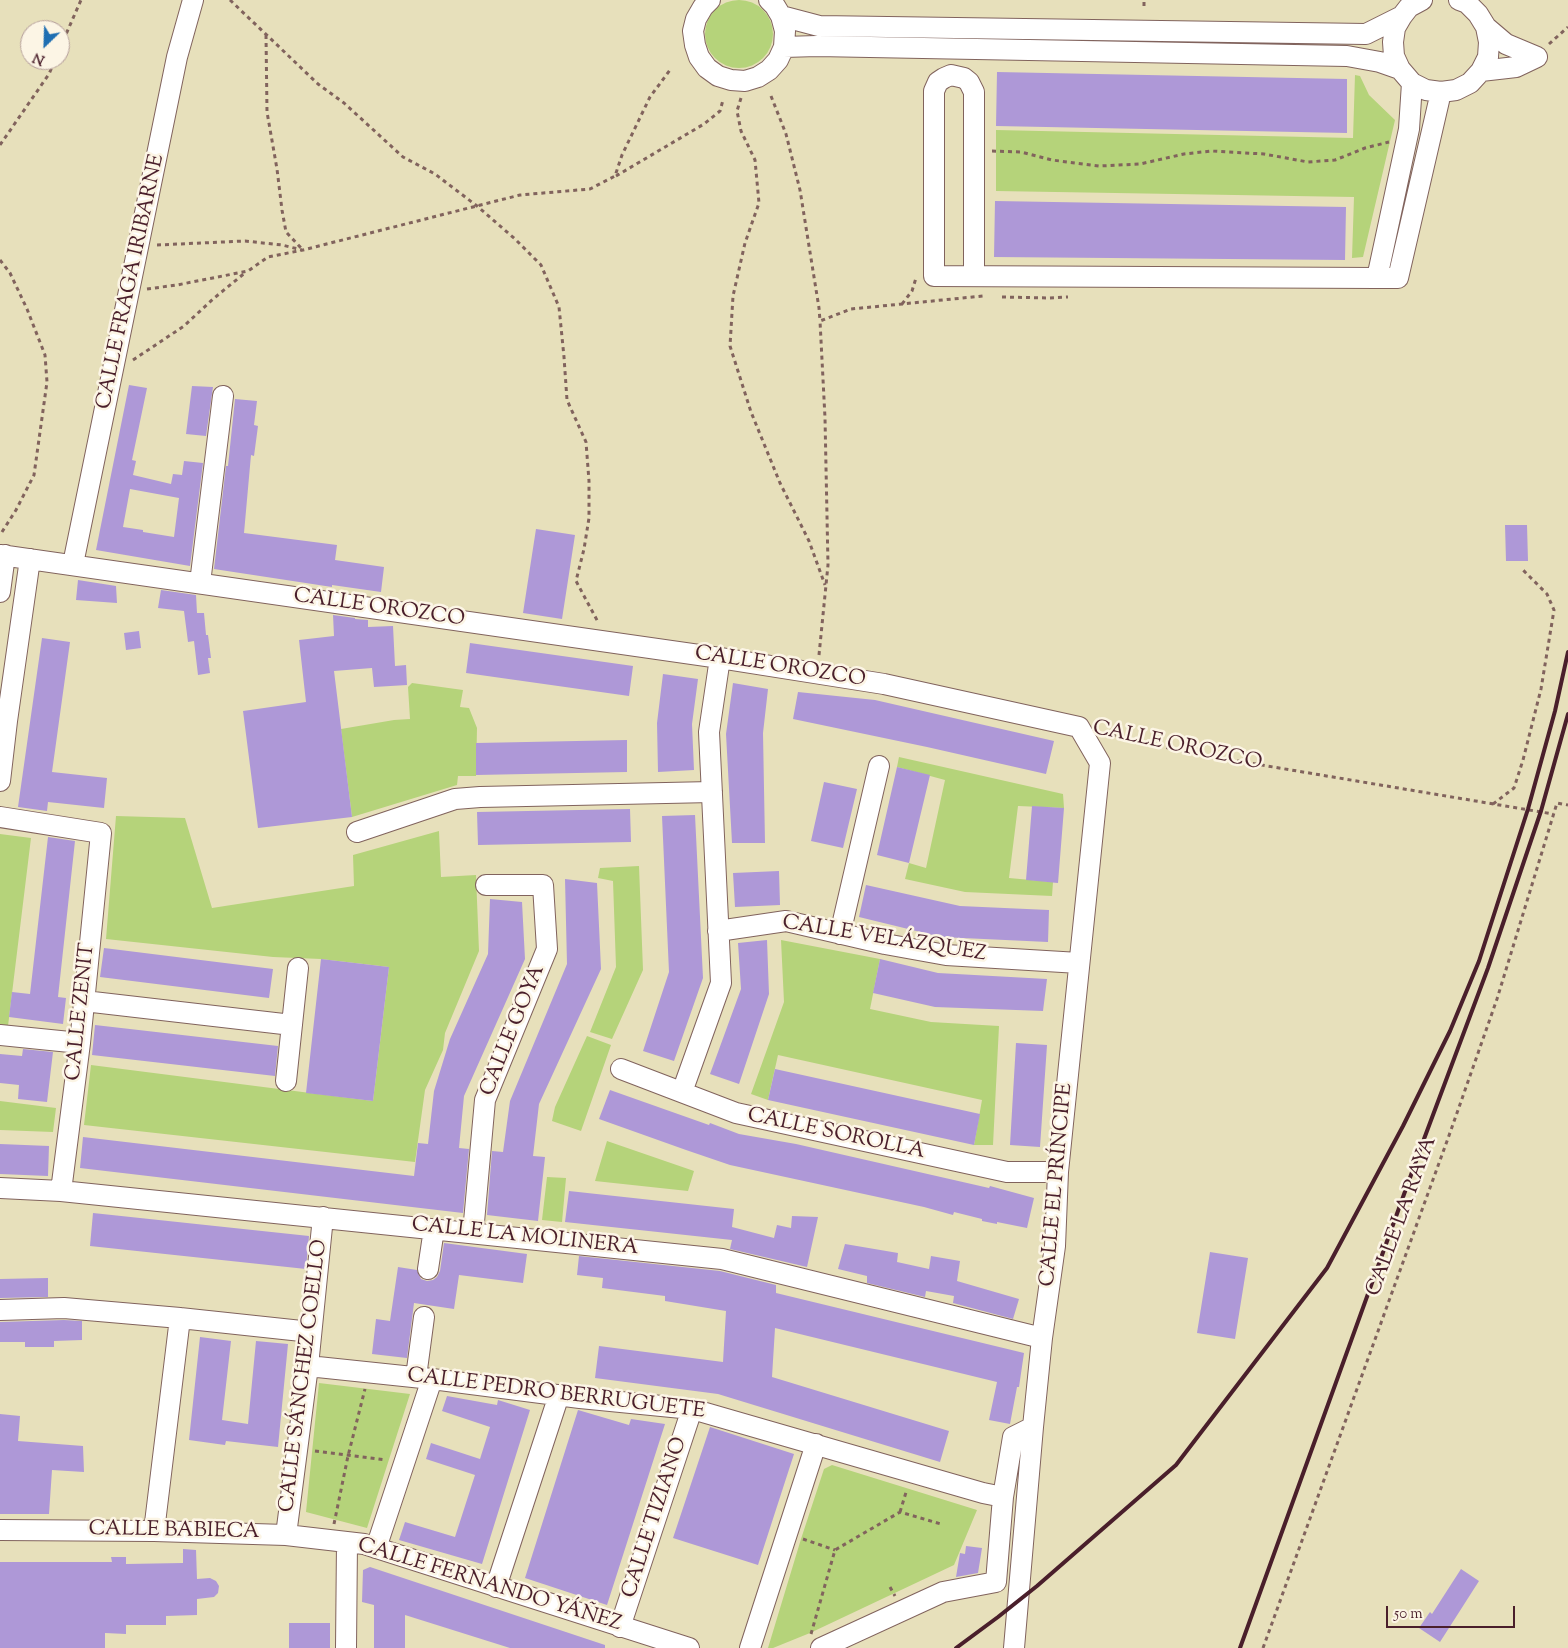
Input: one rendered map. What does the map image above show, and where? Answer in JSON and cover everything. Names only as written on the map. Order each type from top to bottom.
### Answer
[{"type":"street","name":"CALLE FRAGA IRIBARNE","points":[[73,564],[177,57],[193,0]]},
{"type":"street","points":[[710,0],[696,19],[694,31],[695,44],[699,57],[707,68],[718,76],[731,80],[745,81],[758,77],[769,70],[778,60],[784,48],[786,31],[775,8]]},
{"type":"street","points":[[1377,278],[1409,129],[1406,76],[1394,56],[1392,42],[1395,28],[1402,16],[1409,7],[1422,0]]},
{"type":"street","points":[[1459,0],[1466,3],[1478,14],[1486,27],[1506,44],[1536,57]]},
{"type":"street","points":[[775,8],[819,26],[1366,34],[1402,16]]},
{"type":"street","points":[[784,48],[817,46],[1347,56],[1380,62],[1406,76],[1426,90],[1441,92],[1456,90],[1470,82],[1481,71],[1488,57],[1489,42],[1486,27]]},
{"type":"street","points":[[1481,71],[1516,67],[1536,57]]},
{"type":"street","points":[[974,276],[974,92],[969,82],[964,78],[951,75],[938,82],[934,91],[934,276],[1398,278],[1441,92]]},
{"type":"street","points":[[200,583],[223,396]]},
{"type":"street","name":"CALLE OROZCO","points":[[3,555],[818,673],[884,684],[1079,727]]},
{"type":"street","points":[[0,592],[3,555]]},
{"type":"street","points":[[0,781],[3,720],[30,558]]},
{"type":"street","points":[[682,1092],[721,983],[709,732],[720,658]]},
{"type":"street","name":"CALLE EL PRÍNCIPE","points":[[1014,1648],[1032,1427],[1055,1246],[1058,1172],[1100,763],[1079,727]]},
{"type":"street","points":[[840,934],[879,766]]},
{"type":"street","points":[[357,832],[455,799],[480,796],[712,792]]},
{"type":"street","name":"CALLE ZENIT","points":[[0,817],[101,833],[80,1043],[61,1190]]},
{"type":"street","name":"CALLE GOYA","points":[[473,1233],[484,1100],[547,949],[543,885],[486,885]]},
{"type":"street","name":"CALLE VELÁZQUEZ","points":[[718,931],[786,921],[946,955],[1080,963]]},
{"type":"street","points":[[286,1081],[298,968]]},
{"type":"street","points":[[84,1001],[292,1024]]},
{"type":"street","points":[[0,1035],[80,1043]]},
{"type":"street","name":"CALLE SOROLLA","points":[[621,1069],[736,1113],[1007,1172],[1058,1172]]},
{"type":"street","name":"CALLE LA MOLINERA","points":[[0,1188],[61,1190],[722,1259],[1042,1338]]},
{"type":"street","name":"CALLE SÁNCHEZ COELLO","points":[[286,1534],[308,1366],[323,1217]]},
{"type":"street","points":[[428,1269],[434,1229]]},
{"type":"street","points":[[0,1310],[64,1308],[311,1332]]},
{"type":"street","points":[[376,1548],[424,1378],[424,1317]]},
{"type":"street","points":[[154,1531],[180,1318]]},
{"type":"street","name":"CALLE PEDRO BERRUGUETE","points":[[308,1366],[692,1409],[983,1493],[1003,1497]]},
{"type":"street","points":[[496,1587],[559,1395]]},
{"type":"street","name":"CALLE TIZIANO","points":[[620,1627],[692,1409]]},
{"type":"street","points":[[815,1640],[943,1592],[996,1582],[1003,1497],[1013,1437],[1032,1427]]},
{"type":"street","points":[[750,1648],[816,1444]]},
{"type":"street","name":"CALLE BABIECA","points":[[0,1530],[286,1534],[347,1542]]},
{"type":"street","points":[[346,1648],[347,1542]]},
{"type":"street","name":"CALLE FERNANDO YÁÑEZ","points":[[347,1542],[364,1544],[689,1648]]},
{"type":"path","points":[[70,25],[81,0]]},
{"type":"path","points":[[230,0],[318,84],[344,103],[404,157],[435,174],[477,206],[515,239],[541,266],[559,307],[567,400],[586,442],[589,518],[576,581],[601,628]]},
{"type":"path","points":[[1144,0],[1144,6]]},
{"type":"path","points":[[1536,57],[1568,27]]},
{"type":"path","points":[[266,35],[267,112],[282,210],[286,232],[303,250]]},
{"type":"path","points":[[0,144],[50,70]]},
{"type":"path","points":[[615,176],[622,155],[650,96],[670,70]]},
{"type":"path","points":[[745,81],[737,111],[741,131],[755,160],[758,203],[745,243],[733,296],[730,346],[751,412],[780,483],[809,541],[826,588]]},
{"type":"path","points":[[770,96],[786,134],[800,190],[819,308],[825,418],[828,566],[818,673]]},
{"type":"path","points":[[130,362],[184,326],[248,270],[268,258],[520,195],[590,189],[704,124],[720,111],[723,100]]},
{"type":"path","points":[[989,150],[1021,152],[1052,160],[1099,166],[1140,164],[1184,154],[1211,151],[1264,154],[1308,162],[1335,160],[1365,148],[1390,142],[1395,143]]},
{"type":"path","points":[[153,245],[245,241],[282,245],[303,250]]},
{"type":"path","points":[[0,260],[10,273],[27,309],[45,355],[47,382],[34,475],[16,510],[0,535]]},
{"type":"path","points":[[144,289],[177,285],[248,270]]},
{"type":"path","points":[[902,304],[912,291],[916,277]]},
{"type":"path","points":[[820,321],[851,309],[987,296]]},
{"type":"path","points":[[996,296],[1068,297]]},
{"type":"path","points":[[1492,804],[1514,788],[1541,689],[1554,610],[1547,594],[1523,570]]},
{"type":"path","name":"CALLE OROZCO","points":[[1079,727],[1190,753],[1553,814]]},
{"type":"path","points":[[1553,814],[1557,802],[1568,805]]},
{"type":"path","name":"CALLE LA RAYA","points":[[1263,1648],[1487,1027],[1553,814]]},
{"type":"path","points":[[334,1525],[348,1456],[366,1385]]},
{"type":"path","points":[[307,1450],[392,1461]]},
{"type":"path","points":[[815,1640],[835,1550],[900,1512],[907,1489]]},
{"type":"path","points":[[900,1512],[942,1524]]},
{"type":"path","points":[[801,1539],[835,1550]]},
{"type":"path","points":[[890,1587],[895,1596]]},
{"type":"green space","points":[[746,0],[758,6],[767,15],[773,27],[771,47],[763,58],[746,68],[732,68],[715,58],[707,47],[705,27],[715,10],[726,2]]},
{"type":"green space","points":[[1355,75],[1360,76],[1369,95],[1395,120],[1363,257],[1352,258],[1354,197],[996,191],[996,130],[1353,138]]},
{"type":"green space","points":[[412,683],[463,690],[460,707],[469,708],[477,728],[476,776],[458,776],[457,785],[352,817],[341,729],[410,719],[408,687]]},
{"type":"green space","points":[[899,757],[1063,794],[1064,808],[1018,806],[1009,878],[1053,882],[1052,896],[965,892],[905,879],[909,863],[926,868],[945,780],[897,767]]},
{"type":"green space","points":[[116,816],[185,818],[212,908],[354,886],[353,855],[439,831],[441,877],[476,875],[479,951],[445,1033],[443,1050],[425,1090],[415,1162],[84,1125],[91,1065],[373,1101],[389,967],[106,939]]},
{"type":"green space","points":[[0,834],[31,838],[8,1026],[0,1025]]},
{"type":"green space","points":[[639,866],[643,970],[612,1039],[590,1032],[616,967],[613,881],[598,878],[600,868]]},
{"type":"green space","points":[[781,940],[880,959],[870,1009],[931,1022],[999,1026],[993,1145],[974,1145],[982,1100],[778,1055],[768,1100],[751,1094],[784,1002]]},
{"type":"green space","points":[[587,1036],[611,1045],[581,1131],[552,1121],[555,1107]]},
{"type":"green space","points":[[0,1101],[56,1108],[53,1132],[0,1130]]},
{"type":"green space","points":[[607,1141],[694,1171],[688,1191],[595,1181]]},
{"type":"green space","points":[[547,1177],[566,1178],[562,1222],[542,1220]]},
{"type":"green space","points":[[319,1383],[410,1394],[367,1528],[306,1512]]},
{"type":"green space","points":[[832,1465],[977,1510],[954,1565],[810,1633],[773,1648],[768,1648],[824,1469]]},
{"type":"building","points":[[997,72],[1347,79],[1347,133],[996,126]]},
{"type":"building","points":[[995,201],[1346,207],[1345,260],[994,257]]},
{"type":"building","points":[[129,385],[147,388],[132,460],[136,461],[133,475],[171,484],[173,474],[182,475],[184,461],[203,463],[190,566],[96,550]],"holes":[[[130,489],[179,498],[174,537],[123,527]]]},
{"type":"building","points":[[192,386],[213,387],[206,436],[186,434]]},
{"type":"building","points":[[235,399],[257,401],[254,425],[258,426],[254,456],[251,455],[244,533],[337,545],[335,560],[384,567],[381,592],[332,585],[332,587],[214,569]]},
{"type":"building","points":[[1505,525],[1527,525],[1528,561],[1506,561]]},
{"type":"building","points":[[536,529],[575,535],[562,619],[523,613]]},
{"type":"building","points":[[78,580],[116,586],[117,603],[76,600]]},
{"type":"building","points":[[161,590],[196,595],[197,613],[204,613],[206,635],[208,635],[211,658],[208,658],[210,673],[198,675],[194,641],[188,642],[184,611],[158,608]]},
{"type":"building","points":[[333,615],[368,620],[368,627],[393,626],[395,666],[406,665],[407,685],[374,687],[372,668],[334,671],[352,817],[258,828],[243,711],[306,702],[299,640],[334,636]]},
{"type":"building","points":[[139,631],[141,648],[126,650],[124,633]]},
{"type":"building","points":[[42,638],[70,642],[52,772],[107,778],[104,808],[48,802],[47,811],[18,807]]},
{"type":"building","points":[[470,643],[633,666],[629,696],[466,673]]},
{"type":"building","points":[[663,674],[698,679],[692,724],[694,770],[658,772],[657,723]]},
{"type":"building","points":[[733,683],[768,689],[763,733],[765,843],[732,843],[726,734]]},
{"type":"building","points":[[798,692],[875,700],[1054,741],[1046,774],[793,719]]},
{"type":"building","points":[[627,740],[627,772],[476,775],[476,743]]},
{"type":"building","points":[[897,767],[930,775],[909,863],[877,855]]},
{"type":"building","points":[[824,782],[857,789],[843,848],[811,841]]},
{"type":"building","points":[[1032,806],[1064,808],[1058,883],[1026,880]]},
{"type":"building","points":[[630,809],[631,842],[478,845],[477,812]]},
{"type":"building","points":[[695,815],[703,978],[674,1061],[643,1051],[669,972],[662,816]]},
{"type":"building","points":[[48,837],[75,841],[58,997],[66,998],[63,1024],[9,1017],[12,992],[30,994]]},
{"type":"building","points":[[779,871],[780,905],[735,907],[733,873]]},
{"type":"building","points":[[565,879],[597,883],[601,969],[539,1104],[533,1156],[545,1157],[538,1221],[487,1215],[492,1151],[503,1152],[510,1101],[567,964]]},
{"type":"building","points":[[866,885],[960,906],[1049,910],[1048,942],[941,937],[859,917]]},
{"type":"building","points":[[490,899],[522,902],[525,959],[464,1096],[459,1148],[469,1149],[463,1213],[80,1168],[83,1137],[414,1176],[418,1143],[428,1144],[434,1091],[450,1039],[488,954]]},
{"type":"building","points":[[767,940],[769,994],[739,1084],[710,1074],[741,989],[738,943]]},
{"type":"building","points":[[104,948],[273,969],[269,998],[100,977]]},
{"type":"building","points":[[321,959],[389,967],[373,1101],[306,1093]]},
{"type":"building","points":[[880,959],[938,973],[1047,979],[1043,1011],[935,1007],[873,993]]},
{"type":"building","points":[[95,1025],[278,1046],[275,1076],[92,1055]]},
{"type":"building","points":[[1016,1043],[1047,1045],[1040,1147],[1010,1145]]},
{"type":"building","points":[[23,1049],[53,1052],[47,1102],[18,1099],[19,1085],[0,1083],[0,1054],[22,1056]]},
{"type":"building","points":[[775,1069],[980,1114],[974,1145],[768,1100]]},
{"type":"building","points":[[610,1090],[739,1134],[796,1144],[989,1188],[990,1186],[1034,1198],[1027,1228],[982,1221],[982,1219],[954,1212],[953,1215],[730,1165],[599,1119]]},
{"type":"building","points":[[0,1144],[49,1146],[48,1176],[0,1174]]},
{"type":"building","points":[[569,1191],[734,1209],[732,1227],[774,1238],[777,1225],[791,1228],[792,1216],[818,1217],[807,1267],[730,1249],[732,1240],[565,1222]]},
{"type":"building","points":[[93,1213],[309,1236],[306,1269],[90,1246]]},
{"type":"building","points":[[444,1243],[527,1254],[523,1283],[459,1275],[454,1309],[414,1303],[407,1358],[372,1354],[376,1319],[390,1321],[398,1267],[417,1270],[421,1279],[433,1280],[440,1271]]},
{"type":"building","points":[[845,1244],[898,1253],[897,1262],[929,1269],[931,1256],[960,1261],[957,1281],[1019,1299],[1013,1319],[953,1303],[954,1296],[926,1291],[925,1297],[867,1283],[867,1276],[838,1269]]},
{"type":"building","points":[[1210,1252],[1248,1258],[1235,1339],[1197,1333]]},
{"type":"building","points":[[579,1256],[720,1271],[776,1285],[776,1293],[1024,1353],[1019,1387],[1017,1387],[1010,1424],[989,1420],[997,1382],[775,1328],[772,1377],[949,1431],[940,1462],[718,1394],[595,1378],[599,1346],[723,1362],[726,1311],[665,1301],[665,1296],[602,1288],[603,1278],[577,1275]]},
{"type":"building","points":[[48,1278],[48,1297],[0,1298],[0,1279]]},
{"type":"building","points":[[82,1321],[82,1340],[54,1341],[54,1347],[25,1347],[25,1342],[0,1342],[0,1322]]},
{"type":"building","points":[[200,1337],[231,1341],[222,1420],[248,1424],[256,1341],[288,1344],[278,1447],[226,1441],[225,1445],[189,1440]]},
{"type":"building","points":[[447,1396],[497,1405],[498,1400],[530,1410],[482,1564],[399,1540],[405,1522],[455,1537],[475,1475],[426,1459],[431,1443],[480,1459],[490,1427],[442,1411]]},
{"type":"building","points":[[578,1410],[629,1425],[631,1419],[665,1424],[607,1605],[525,1578]]},
{"type":"building","points":[[0,1414],[20,1416],[18,1441],[83,1446],[84,1472],[52,1470],[49,1514],[0,1514]]},
{"type":"building","points":[[710,1427],[794,1454],[758,1565],[673,1538]]},
{"type":"building","points":[[966,1546],[982,1548],[978,1573],[956,1577],[960,1553],[965,1554]]},
{"type":"building","points":[[183,1549],[196,1550],[197,1579],[210,1578],[216,1581],[219,1586],[218,1593],[214,1597],[197,1599],[197,1615],[166,1616],[166,1625],[126,1625],[126,1634],[105,1633],[105,1648],[0,1648],[0,1562],[112,1562],[111,1557],[126,1557],[126,1564],[183,1563]]},
{"type":"building","points":[[370,1567],[605,1645],[605,1648],[510,1648],[405,1615],[405,1648],[374,1648],[374,1605],[362,1602],[363,1570]]},
{"type":"building","points":[[1461,1569],[1479,1581],[1440,1642],[1419,1628],[1430,1612],[1432,1614]]},
{"type":"building","points":[[289,1623],[330,1623],[330,1648],[289,1648]]},
{"type":"railway","points":[[956,1648],[1037,1586],[1176,1465],[1327,1268],[1403,1126],[1450,1031],[1479,961],[1528,809],[1555,711],[1568,652]]},
{"type":"railway","points":[[1240,1648],[1424,1139],[1488,968],[1541,811],[1568,714]]}]
